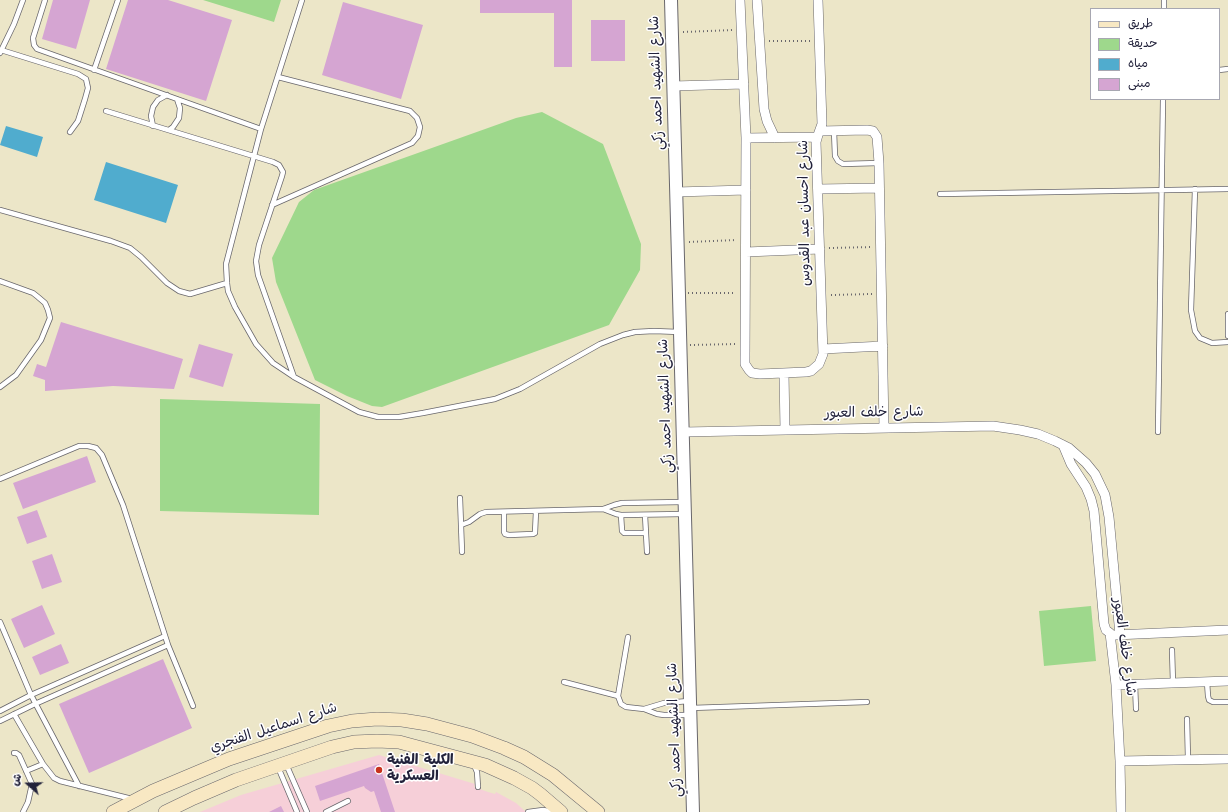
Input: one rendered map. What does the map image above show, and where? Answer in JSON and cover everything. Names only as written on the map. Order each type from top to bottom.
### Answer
[{"type":"main road","name":"شارع اسماعيل الفنجري","points":[[113,812],[191,774],[229,759],[316,729],[352,721],[390,719],[427,724],[472,736],[504,748],[524,757],[553,774],[598,812]]},
{"type":"main road","points":[[171,811],[236,780],[282,764],[343,744],[377,741],[405,744],[472,761],[500,771],[540,794],[560,812]]},
{"type":"street","name":"شارع الشهيد احمد زكي","points":[[671,0],[693,812]]},
{"type":"street","name":"شارع احسان عبد القدوس","points":[[740,0],[746,138],[745,364],[749,370],[756,374],[811,371],[822,360],[823,349],[818,190],[818,134],[822,124],[818,0]]},
{"type":"street","points":[[757,0],[764,109],[767,121],[775,138]]},
{"type":"street","points":[[673,86],[744,84]]},
{"type":"street","points":[[746,138],[775,138],[834,131],[867,130],[873,131],[878,137],[884,428]]},
{"type":"street","points":[[818,190],[879,188]]},
{"type":"street","points":[[676,192],[746,190]]},
{"type":"street","points":[[746,252],[820,249]]},
{"type":"street","points":[[823,349],[882,346]]},
{"type":"street","points":[[784,373],[785,430]]},
{"type":"street","name":"شارع خلف العبور","points":[[683,432],[984,426],[1002,427],[1038,434],[1063,445],[1086,463],[1095,474],[1105,494],[1109,517],[1120,635]]},
{"type":"street","name":"شارع خلف العبور","points":[[1063,445],[1071,464],[1086,487],[1093,505],[1104,624],[1106,630],[1110,634],[1116,685],[1121,812]]},
{"type":"street","points":[[1110,634],[1120,635],[1228,630]]},
{"type":"street","points":[[1116,685],[1228,681]]},
{"type":"street","points":[[1120,761],[1228,759]]},
{"type":"lane","points":[[23,0],[1,52],[78,74],[86,79],[88,88],[86,99],[78,121],[70,132]]},
{"type":"lane","points":[[45,0],[33,42],[37,50],[262,128]]},
{"type":"lane","points":[[94,70],[118,0]]},
{"type":"lane","points":[[302,0],[262,128],[226,264],[227,283],[235,307],[256,344],[273,363],[294,377],[359,412],[378,417],[399,416],[423,413],[495,399],[520,389],[600,344],[623,335],[635,332],[679,332]]},
{"type":"lane","points":[[272,205],[412,143],[418,136],[420,127],[417,118],[410,111],[278,76]]},
{"type":"lane","points":[[153,126],[151,116],[153,107],[158,100],[167,95]]},
{"type":"lane","points":[[169,130],[179,118],[180,108],[177,99]]},
{"type":"lane","points":[[1158,432],[1163,100]]},
{"type":"lane","points":[[106,111],[277,163],[281,168],[282,176],[256,253],[256,268],[294,377]]},
{"type":"lane","points":[[834,131],[835,156],[838,161],[843,164],[879,163]]},
{"type":"lane","points":[[1195,189],[1191,310],[1195,331],[1200,338],[1212,343],[1228,342]]},
{"type":"lane","points":[[940,194],[1228,189]]},
{"type":"lane","points":[[0,210],[111,241],[130,248],[167,283],[179,291],[190,294],[227,283]]},
{"type":"lane","points":[[0,281],[33,293],[45,303],[50,318],[41,340],[16,376],[0,387]]},
{"type":"lane","points":[[1228,314],[1228,336]]},
{"type":"lane","points":[[0,479],[79,446],[96,448],[102,456],[123,505],[168,645],[193,706]]},
{"type":"lane","points":[[460,498],[462,552]]},
{"type":"lane","points":[[461,525],[483,513],[603,509],[622,503],[685,508]]},
{"type":"lane","points":[[603,509],[622,515],[646,514],[685,508]]},
{"type":"lane","points":[[504,512],[504,532],[505,534],[509,535],[535,533],[536,511]]},
{"type":"lane","points":[[646,514],[647,552]]},
{"type":"lane","points":[[622,515],[622,531],[624,533],[646,533]]},
{"type":"lane","points":[[0,622],[35,704],[79,786]]},
{"type":"lane","points":[[0,711],[31,695],[165,636]]},
{"type":"lane","points":[[628,637],[618,696],[619,702],[628,708],[644,709],[664,715],[690,708]]},
{"type":"lane","points":[[0,721],[168,645]]},
{"type":"lane","points":[[1172,650],[1174,683]]},
{"type":"lane","points":[[564,682],[618,696]]},
{"type":"lane","points":[[1207,682],[1208,696],[1210,700],[1215,702],[1228,702]]},
{"type":"lane","points":[[1135,684],[1136,709]]},
{"type":"lane","points":[[644,709],[664,703],[690,708],[867,702]]},
{"type":"lane","points":[[14,714],[43,764],[50,773],[60,781],[135,800]]},
{"type":"lane","points":[[1187,719],[1188,759]]},
{"type":"lane","points":[[14,753],[19,754],[32,784],[28,802],[23,812]]},
{"type":"lane","points":[[472,761],[477,772],[478,787]]},
{"type":"lane","points":[[26,771],[43,764]]},
{"type":"lane","points":[[282,764],[297,812]]},
{"type":"lane","points":[[282,764],[307,812]]},
{"type":"lane","points":[[326,812],[348,801]]},
{"type":"lane","points":[[528,812],[543,810],[555,812]]},
{"type":"path","points":[[672,33],[741,30]]},
{"type":"path","points":[[760,41],[819,41]]},
{"type":"path","points":[[678,242],[746,239]]},
{"type":"path","points":[[820,249],[880,246]]},
{"type":"path","points":[[679,293],[745,293]]},
{"type":"path","points":[[821,295],[882,294]]},
{"type":"path","points":[[680,346],[745,344]]},
{"type":"shaded area","name":"الكلية الفنية العسكرية","points":[[379,755],[475,784],[474,787],[488,792],[495,794],[496,792],[516,803],[526,812],[200,812],[241,795]]},
{"type":"green space","points":[[203,0],[281,0],[274,22]]},
{"type":"green space","points":[[542,112],[603,144],[641,244],[640,270],[609,325],[382,407],[372,406],[347,396],[315,380],[276,282],[272,258],[299,202],[314,190],[516,118]]},
{"type":"green space","points":[[160,399],[320,404],[319,515],[160,511]]},
{"type":"green space","points":[[1091,606],[1096,661],[1044,666],[1039,611]]},
{"type":"water","points":[[6,126],[43,137],[37,157],[0,145]]},
{"type":"water","points":[[106,162],[178,185],[166,223],[94,200]]},
{"type":"building","points":[[53,0],[90,0],[76,49],[42,39]]},
{"type":"building","points":[[128,0],[168,0],[232,20],[206,101],[106,69]]},
{"type":"building","points":[[480,0],[572,0],[572,67],[554,67],[554,13],[480,13]]},
{"type":"building","points":[[343,2],[423,25],[401,99],[322,75]]},
{"type":"building","points":[[591,20],[625,20],[625,61],[591,61]]},
{"type":"building","points":[[61,322],[183,359],[174,389],[113,386],[45,391],[45,380],[33,376],[37,364],[46,367]]},
{"type":"building","points":[[199,344],[233,354],[223,387],[189,377]]},
{"type":"building","points":[[87,456],[96,482],[23,509],[13,483]]},
{"type":"building","points":[[37,510],[47,537],[27,544],[17,517]]},
{"type":"building","points":[[52,554],[62,582],[42,589],[32,561]]},
{"type":"building","points":[[42,605],[55,634],[24,648],[11,619]]},
{"type":"building","points":[[61,644],[69,663],[40,675],[32,657]]},
{"type":"building","points":[[163,659],[192,728],[89,773],[59,704]]},
{"type":"building","points":[[379,764],[395,812],[381,812],[374,791],[371,792],[364,786],[320,801],[315,786]]},
{"type":"building","points":[[281,806],[284,812],[269,812]]},
{"type":"place","name":"الكلية الفنية العسكرية","points":[[379,770]]}]
